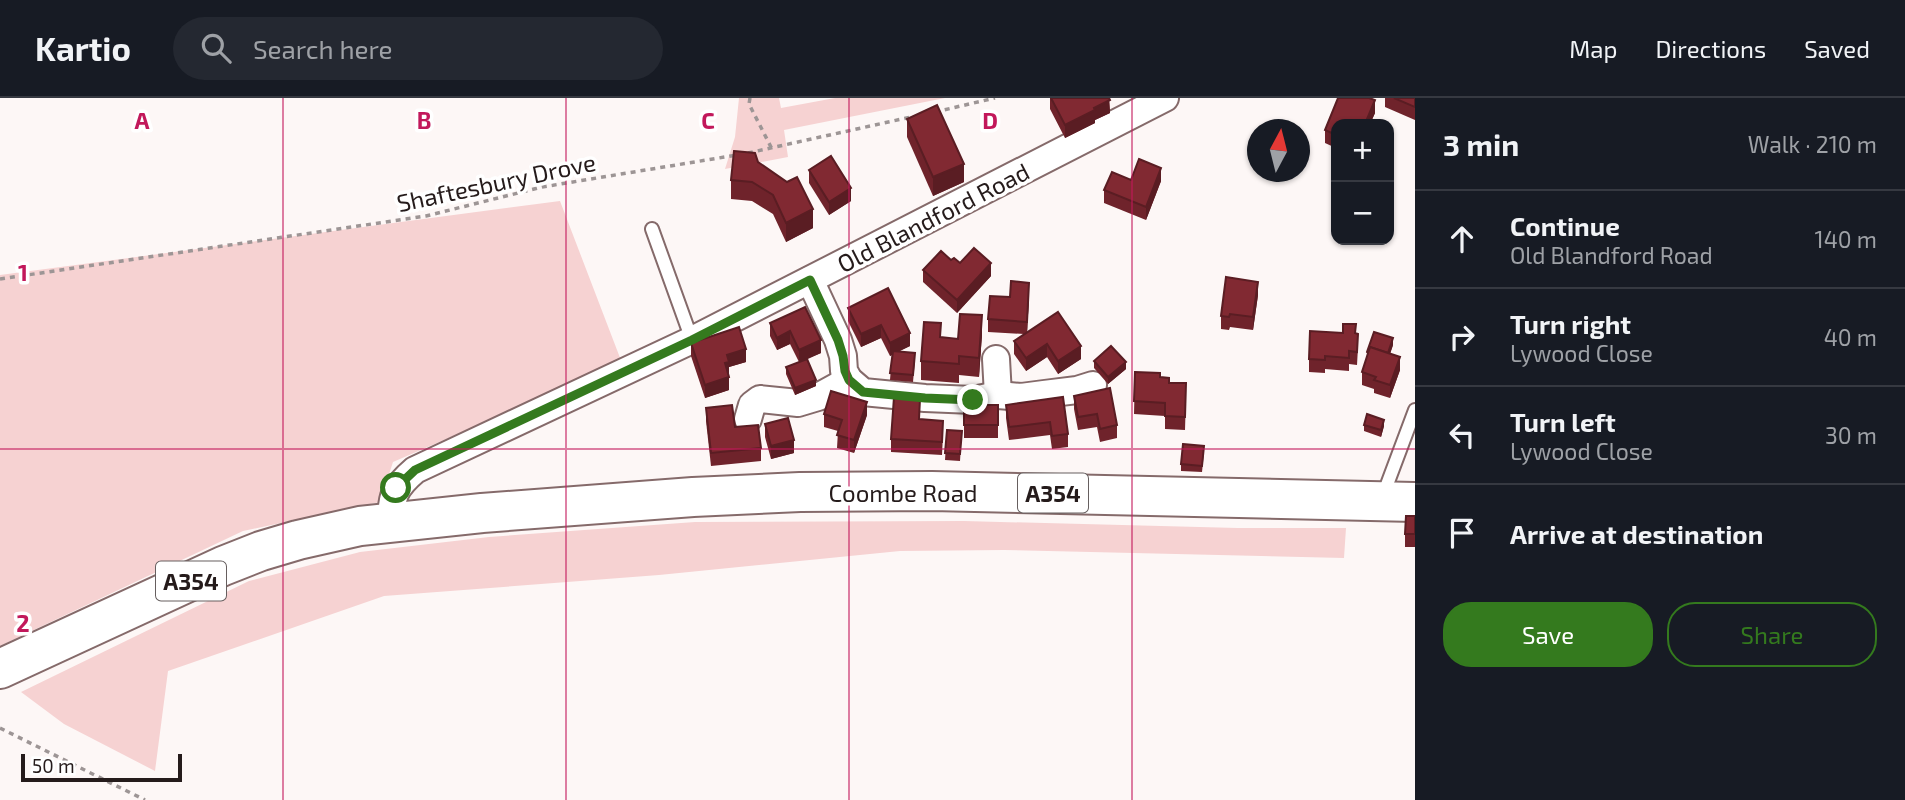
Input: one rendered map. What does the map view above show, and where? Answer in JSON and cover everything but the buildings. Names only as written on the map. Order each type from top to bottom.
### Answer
[{"type":"highway","name":"Coombe Road","points":[[392,523],[482,513],[693,497],[861,491],[1398,502]]},
{"type":"highway","name":"A354","points":[[0,669],[261,551],[327,532],[392,523]]},
{"type":"street","name":"Old Blandford Road","points":[[392,523],[391,509],[396,488],[415,470],[692,340],[1166,98]]},
{"type":"street","points":[[810,280],[838,340],[849,380],[863,392],[973,400],[998,395],[1033,396],[1093,385]]},
{"type":"street","points":[[996,359],[998,395]]},
{"type":"street","points":[[751,402],[797,402],[818,397],[849,380]]},
{"type":"lane","points":[[652,229],[692,340]]},
{"type":"lane","points":[[1398,502],[1415,410]]},
{"type":"path","points":[[750,98],[749,104],[772,149]]},
{"type":"path","points":[[929,113],[995,98]]},
{"type":"path","name":"Shaftesbury Drove","points":[[0,279],[426,216],[542,187],[772,149],[916,116]]},
{"type":"path","points":[[0,728],[145,800]]},
{"type":"shaded area","points":[[739,98],[779,98],[781,108],[835,98],[945,98],[784,130],[788,157],[725,169],[735,137]]},
{"type":"shaded area","points":[[560,201],[622,363],[393,462],[380,502],[243,531],[0,646],[0,275]]},
{"type":"shaded area","points":[[964,521],[1346,528],[1344,558],[1004,550],[900,551],[659,575],[384,596],[168,671],[155,771],[64,724],[21,692],[249,581],[360,552],[489,537],[695,522]]},
{"type":"route","points":[[396,488],[415,470],[692,340],[810,280],[838,340],[849,380],[863,392],[973,400]]}]
